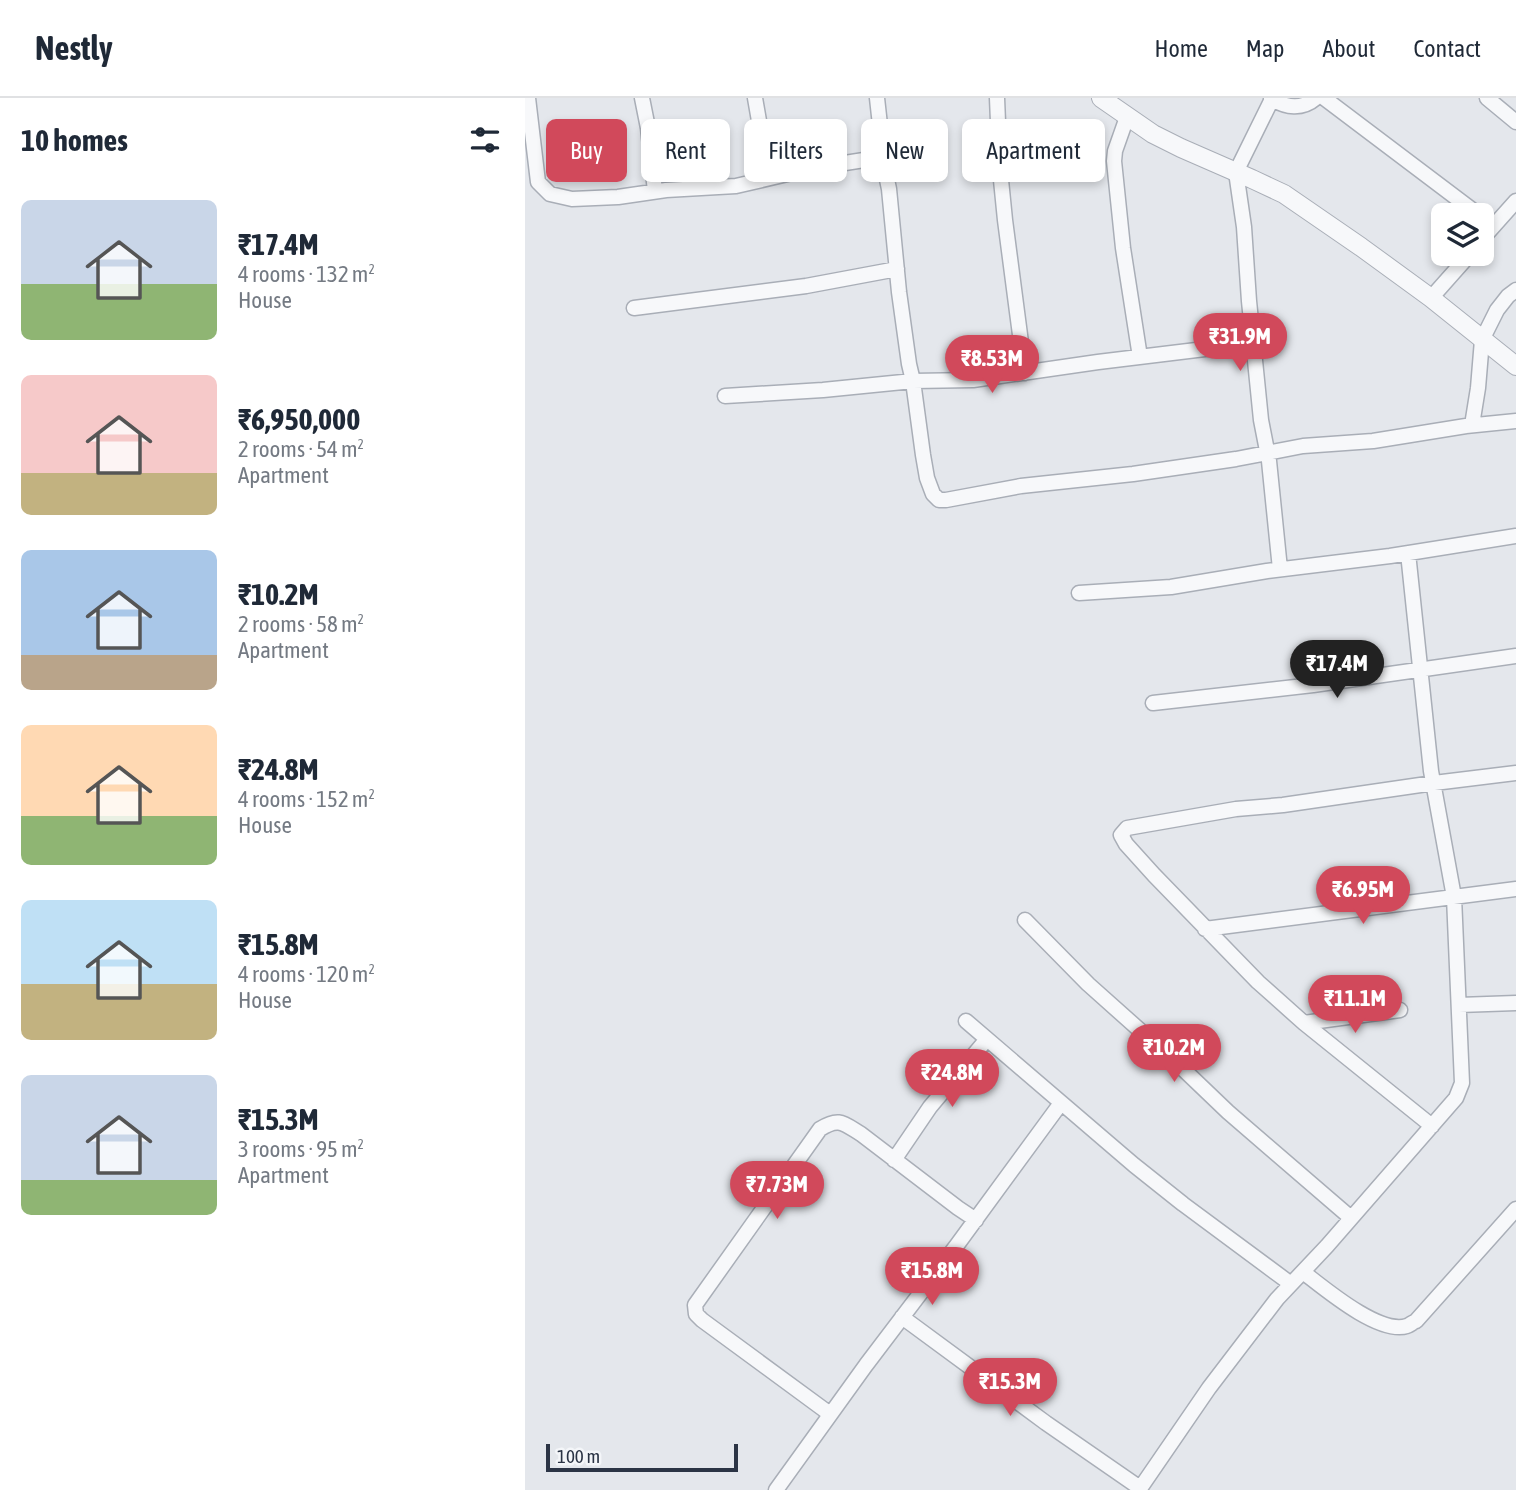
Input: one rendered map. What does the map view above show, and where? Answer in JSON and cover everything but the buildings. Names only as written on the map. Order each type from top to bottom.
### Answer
[{"type":"street","points":[[528,98],[538,182],[550,194],[572,199],[618,197],[655,191],[736,186],[752,182]]},
{"type":"street","points":[[642,98],[655,191]]},
{"type":"street","points":[[755,98],[759,119]]},
{"type":"street","points":[[877,98],[879,119]]},
{"type":"street","points":[[997,98],[1001,183],[1024,373]]},
{"type":"street","points":[[1101,98],[1153,134],[1284,194],[1431,298],[1516,366]]},
{"type":"street","points":[[1280,569],[1275,509],[1261,420],[1244,227],[1236,172],[1271,99],[1291,107],[1302,106],[1317,98]]},
{"type":"street","points":[[1324,98],[1463,203]]},
{"type":"street","points":[[1487,98],[1516,122]]},
{"type":"street","points":[[1127,117],[1114,161],[1123,248],[1140,357]]},
{"type":"street","points":[[888,182],[917,417],[927,478],[933,494],[939,500],[1021,486],[1236,459],[1303,446],[1373,441],[1472,425],[1516,421]]},
{"type":"street","points":[[1494,214],[1516,201]]},
{"type":"street","points":[[1431,298],[1459,266]]},
{"type":"street","points":[[633,308],[806,286],[897,269]]},
{"type":"street","points":[[1472,425],[1482,340],[1497,310],[1516,290]]},
{"type":"street","points":[[725,396],[823,390],[913,380],[973,380],[1254,343]]},
{"type":"street","points":[[1079,593],[1171,587],[1280,569],[1516,537]]},
{"type":"street","points":[[902,1317],[1139,1489],[1209,1388],[1277,1299],[1456,1098],[1462,1083],[1454,897],[1431,771],[1408,553]]},
{"type":"street","points":[[1153,703],[1313,685],[1516,656]]},
{"type":"street","points":[[1432,1126],[1304,1023],[1258,982],[1205,929],[1126,844],[1121,835],[1127,828],[1236,809],[1516,774]]},
{"type":"street","points":[[1205,929],[1516,889]]},
{"type":"street","points":[[1025,920],[1089,984],[1228,1112],[1351,1218]]},
{"type":"street","points":[[1459,1005],[1516,1003]]},
{"type":"street","points":[[1304,1023],[1400,1010]]},
{"type":"street","points":[[966,1021],[1134,1165],[1291,1284]]},
{"type":"street","points":[[894,1160],[930,1107],[987,1040]]},
{"type":"street","points":[[776,1490],[1061,1103]]},
{"type":"street","points":[[831,1414],[702,1320],[696,1314],[695,1305],[820,1129],[838,1121],[844,1123],[976,1220]]},
{"type":"street","points":[[1303,1272],[1368,1318],[1391,1325],[1408,1326],[1416,1321],[1516,1209]]}]
